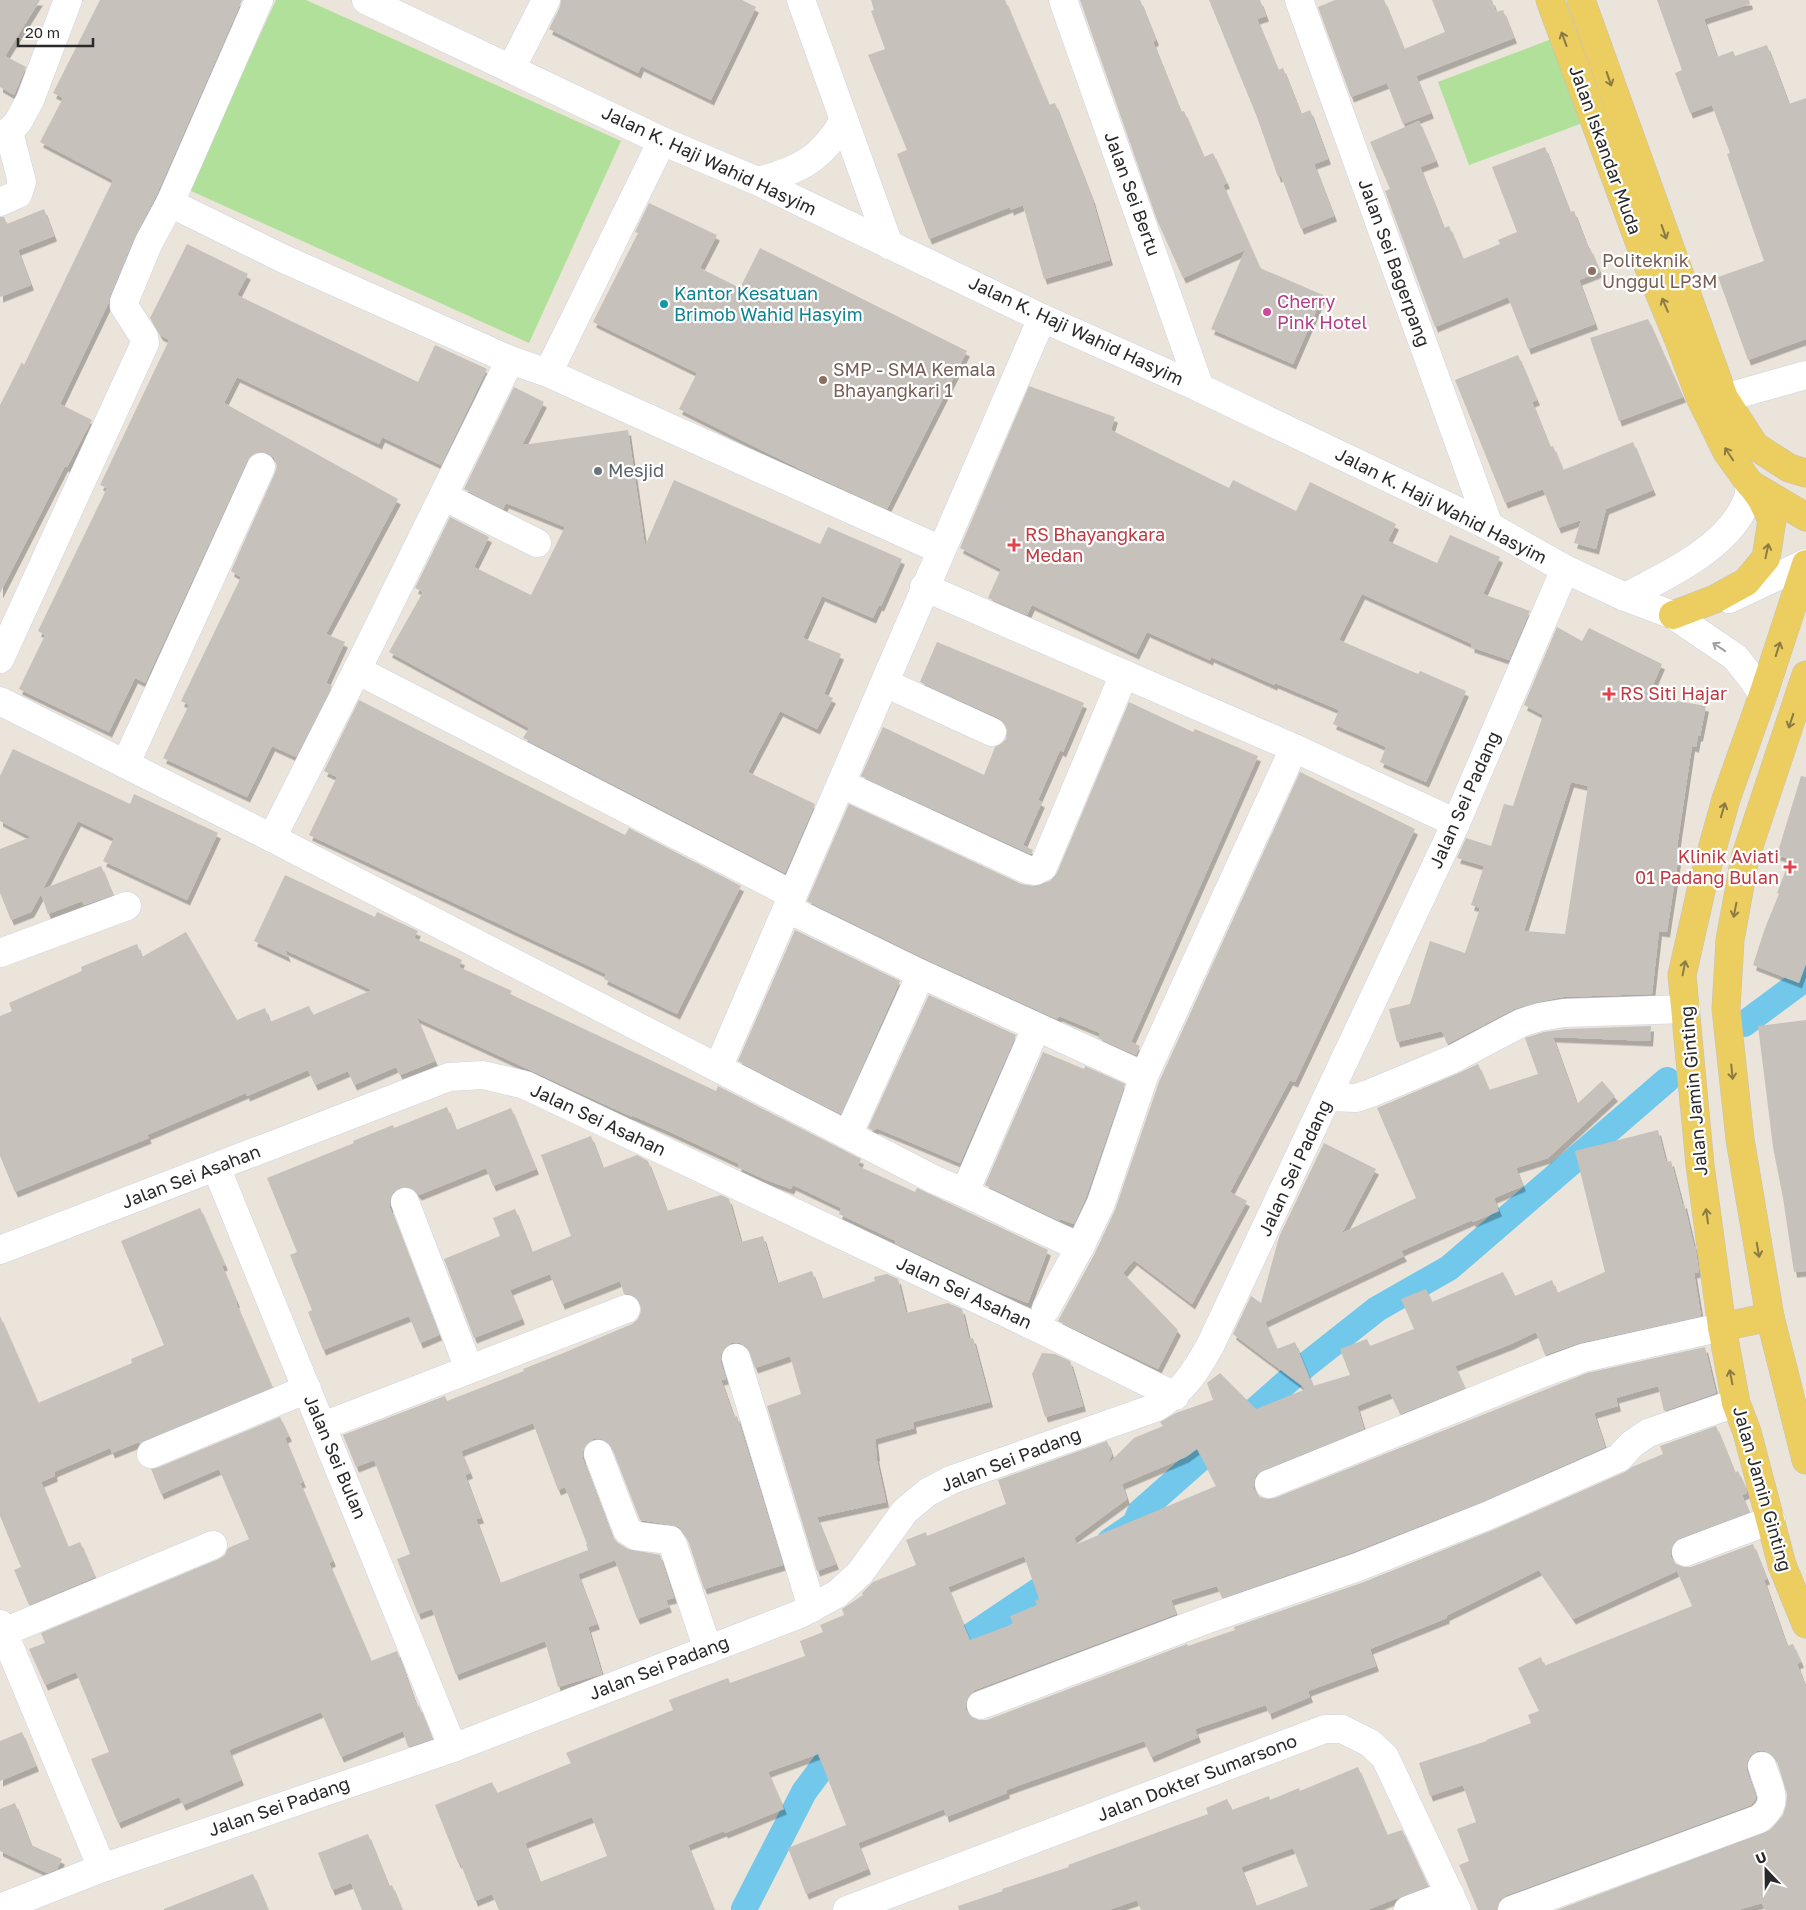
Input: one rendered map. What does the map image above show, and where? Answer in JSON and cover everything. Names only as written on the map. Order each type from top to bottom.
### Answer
[{"type":"main road","name":"Jalan Iskandar Muda","points":[[1550,0],[1647,263],[1700,397],[1727,452],[1750,484],[1806,517]]},
{"type":"main road","name":"Jalan Iskandar Muda","points":[[1581,0],[1724,398],[1755,446],[1790,468],[1806,473]]},
{"type":"main road","points":[[1673,615],[1714,600],[1746,582],[1766,558],[1772,520],[1761,498],[1750,484]]},
{"type":"main road","name":"Jalan Jamin Ginting","points":[[1806,563],[1763,695],[1726,799],[1702,882],[1682,975],[1700,1165],[1722,1327],[1736,1403],[1747,1432],[1782,1565],[1806,1624]]},
{"type":"main road","points":[[1806,675],[1746,858],[1730,940],[1726,1009],[1740,1139],[1770,1317],[1806,1460]]},
{"type":"main road","points":[[1722,1327],[1770,1317]]},
{"type":"street","points":[[0,202],[18,194],[22,182],[7,125],[30,100],[68,0]]},
{"type":"street","points":[[0,659],[145,343],[144,337],[124,306],[124,302],[149,242],[170,203],[259,0]]},
{"type":"street","name":"Jalan K. Haji Wahid Hasyim","points":[[366,0],[662,140],[757,181],[1042,318],[1200,388],[1489,526],[1565,569],[1625,597],[1673,615],[1735,657],[1763,695]]},
{"type":"street","points":[[511,69],[546,0]]},
{"type":"street","points":[[800,0],[889,245]]},
{"type":"street","name":"Jalan Sei Bertu","points":[[1063,0],[1200,388]]},
{"type":"street","name":"Jalan Sei Bagerpang","points":[[1299,0],[1489,526]]},
{"type":"street","points":[[757,181],[783,175],[815,157],[834,137],[844,120]]},
{"type":"street","points":[[548,373],[662,140]]},
{"type":"street","points":[[170,203],[284,259],[510,360],[548,373],[941,550]]},
{"type":"street","points":[[718,1068],[842,784],[924,587],[1042,318]]},
{"type":"street","points":[[272,838],[510,360]]},
{"type":"street","points":[[1724,398],[1806,375]]},
{"type":"street","points":[[126,764],[261,466]]},
{"type":"street","points":[[1625,597],[1673,572],[1716,543],[1734,523],[1746,503],[1750,484]]},
{"type":"street","points":[[443,496],[537,543]]},
{"type":"street","points":[[1673,615],[1706,607],[1739,595],[1779,574],[1806,563]]},
{"type":"street","name":"Jalan Sei Padang","points":[[0,1908],[102,1868],[453,1748],[812,1608],[837,1594],[860,1573],[905,1511],[928,1492],[951,1480],[1156,1407],[1175,1396],[1195,1373],[1210,1346],[1328,1097],[1456,823],[1565,569]]},
{"type":"street","points":[[924,587],[1294,748],[1456,823]]},
{"type":"street","points":[[357,670],[791,902],[921,974],[1144,1076]]},
{"type":"street","points":[[842,784],[1028,870],[1043,867],[1124,674]]},
{"type":"street","points":[[885,683],[992,732]]},
{"type":"street","points":[[3,713],[126,764],[935,1180],[965,1192],[1080,1247]]},
{"type":"street","points":[[1046,1309],[1080,1247],[1101,1203],[1144,1076],[1294,748]]},
{"type":"street","points":[[0,953],[127,906]]},
{"type":"street","points":[[848,1135],[921,974]]},
{"type":"street","points":[[1328,1097],[1356,1098],[1371,1093],[1453,1059],[1521,1023],[1540,1017],[1564,1013],[1686,1009]]},
{"type":"street","points":[[965,1192],[1036,1028]]},
{"type":"street","name":"Jalan Sei Asahan","points":[[0,1250],[449,1077],[483,1075],[525,1085],[1033,1326],[1175,1396]]},
{"type":"street","name":"Jalan Sei Bulan","points":[[216,1167],[453,1748]]},
{"type":"street","points":[[405,1202],[469,1369]]},
{"type":"street","points":[[323,1426],[626,1309]]},
{"type":"street","points":[[1269,1484],[1583,1358],[1722,1327]]},
{"type":"street","points":[[736,1358],[812,1608]]},
{"type":"street","points":[[151,1454],[306,1389]]},
{"type":"street","points":[[980,1705],[1208,1619],[1358,1567],[1487,1516],[1619,1458],[1632,1444],[1648,1433],[1736,1403]]},
{"type":"street","points":[[598,1454],[627,1530],[636,1536],[670,1540],[673,1545],[708,1650]]},
{"type":"street","points":[[1686,1552],[1771,1520]]},
{"type":"street","points":[[102,1868],[2,1628],[212,1545]]},
{"type":"street","name":"Jalan Dokter Sumarsono","points":[[848,1910],[1326,1729],[1342,1729],[1370,1744],[1385,1757],[1454,1902]]},
{"type":"street","points":[[1512,1910],[1759,1819],[1771,1808],[1772,1800],[1762,1766]]},
{"type":"street","points":[[1408,1910],[1454,1902]]},
{"type":"green space","points":[[276,0],[306,0],[621,141],[529,343],[189,190]]},
{"type":"green space","points":[[1557,37],[1588,121],[1469,165],[1438,82]]},
{"type":"building","points":[[0,0],[40,0],[5,56],[26,67],[14,95],[0,87]]},
{"type":"building","points":[[100,0],[242,0],[156,196],[135,236],[108,304],[60,404],[92,420],[67,467],[65,466],[0,593],[0,405],[22,362],[24,365],[113,180],[40,142],[63,98],[53,93]]},
{"type":"building","points":[[561,0],[742,0],[756,7],[711,100],[641,66],[638,73],[549,29],[560,7]]},
{"type":"building","points":[[871,0],[1005,0],[1049,105],[1055,103],[1092,198],[1110,260],[1044,279],[1023,205],[1011,210],[1010,207],[929,239],[897,154],[907,150],[868,55],[885,49],[871,11],[874,10]]},
{"type":"building","points":[[1080,0],[1140,0],[1156,40],[1153,42],[1181,112],[1184,111],[1204,157],[1213,153],[1227,183],[1223,185],[1260,268],[1323,295],[1293,364],[1211,329],[1245,250],[1183,278],[1157,220]]},
{"type":"building","points":[[1209,0],[1260,0],[1266,16],[1257,19],[1278,70],[1283,68],[1301,114],[1310,110],[1328,159],[1314,164],[1334,216],[1301,229],[1281,176],[1278,177],[1257,117]]},
{"type":"building","points":[[1335,0],[1384,0],[1404,49],[1445,32],[1432,0],[1492,0],[1496,12],[1503,10],[1514,38],[1416,76],[1431,113],[1403,124],[1387,83],[1351,97],[1318,7]]},
{"type":"building","points":[[1657,0],[1749,0],[1750,4],[1704,19],[1717,57],[1733,51],[1735,56],[1767,45],[1789,104],[1806,98],[1806,339],[1748,360],[1718,277],[1764,261],[1727,154],[1730,153],[1712,105],[1690,113],[1675,73],[1682,70]]},
{"type":"building","points":[[1419,121],[1436,161],[1420,167],[1444,228],[1449,226],[1463,259],[1500,244],[1498,240],[1517,232],[1492,167],[1545,147],[1570,212],[1574,211],[1588,248],[1590,248],[1600,272],[1579,280],[1595,324],[1528,349],[1508,297],[1435,327],[1385,191],[1390,189],[1370,142]]},
{"type":"building","name":"SMP - SMA Kemala Bhayangkari 1","points":[[649,203],[717,235],[700,268],[740,288],[760,248],[967,351],[887,509],[804,471],[679,409],[697,373],[593,322],[638,233],[635,232]]},
{"type":"building","points":[[44,209],[54,236],[18,250],[31,285],[0,297],[0,217],[4,217],[7,224]]},
{"type":"building","points":[[187,244],[248,274],[237,295],[418,382],[435,345],[487,369],[441,465],[382,437],[379,444],[237,377],[224,403],[398,499],[326,634],[345,642],[326,683],[332,686],[296,757],[272,746],[247,797],[163,758],[189,705],[181,701],[241,577],[231,571],[277,466],[274,458],[268,453],[259,452],[252,455],[247,461],[145,683],[135,678],[109,732],[19,689],[45,635],[38,631],[107,488],[100,485],[169,340],[160,335],[150,318]]},
{"type":"building","points":[[1648,319],[1683,397],[1619,421],[1590,338]]},
{"type":"building","points":[[1518,355],[1537,400],[1532,402],[1550,447],[1553,446],[1563,470],[1633,442],[1653,490],[1606,509],[1596,549],[1574,543],[1581,520],[1558,528],[1543,489],[1505,503],[1455,380]]},
{"type":"building","points":[[1029,386],[1115,417],[1111,430],[1229,488],[1233,480],[1296,511],[1310,482],[1396,524],[1388,541],[1437,563],[1450,535],[1500,557],[1483,594],[1530,611],[1509,660],[1471,647],[1472,644],[1362,594],[1339,640],[1418,674],[1420,671],[1466,691],[1426,782],[1380,762],[1386,747],[1333,724],[1339,710],[1275,683],[1274,685],[1211,657],[1210,660],[1147,632],[1136,654],[1032,605],[1027,615],[988,598],[1001,569],[960,548]]},
{"type":"building","points":[[514,387],[544,402],[522,445],[628,430],[645,546],[674,480],[820,544],[828,527],[902,559],[881,606],[879,605],[873,618],[822,596],[803,638],[841,654],[824,694],[833,698],[817,729],[780,711],[748,772],[815,804],[785,873],[523,738],[529,728],[389,652],[423,592],[415,588],[450,517],[489,537],[474,567],[531,595],[565,527],[506,503],[503,509],[464,489]]},
{"type":"building","points":[[1557,627],[1582,641],[1589,628],[1662,664],[1648,696],[1706,706],[1700,736],[1698,736],[1696,747],[1692,746],[1677,847],[1680,847],[1667,932],[1659,931],[1652,994],[1563,997],[1514,1009],[1447,1044],[1442,1031],[1397,1042],[1389,1009],[1410,1004],[1430,941],[1465,953],[1480,908],[1471,905],[1484,866],[1457,858],[1466,838],[1491,846],[1504,804],[1513,806],[1543,715],[1524,705]],"holes":[[[1571,782],[1588,786],[1565,934],[1524,931]]]},
{"type":"building","points":[[937,642],[1084,703],[1063,752],[1060,750],[1038,800],[1042,802],[1023,845],[1033,850],[1031,854],[861,776],[883,727],[984,775],[995,747],[1006,739],[1007,730],[999,718],[920,682]]},
{"type":"building","points":[[359,700],[625,835],[629,828],[741,886],[677,1014],[604,979],[606,974],[309,835],[337,777],[324,771]]},
{"type":"building","points":[[1129,702],[1193,732],[1195,729],[1258,756],[1131,1042],[1140,1046],[1136,1055],[1098,1038],[1100,1033],[1059,1016],[1057,1019],[928,960],[807,901],[849,804],[1021,884],[1033,886],[1050,881],[1057,873]]},
{"type":"building","points":[[13,749],[130,804],[134,794],[218,833],[187,900],[103,861],[114,838],[78,821],[43,889],[101,866],[113,895],[84,905],[82,901],[48,914],[41,894],[31,912],[11,920],[0,893],[0,849],[31,837],[0,821],[0,776]]},
{"type":"building","points":[[1300,772],[1415,829],[1295,1082],[1290,1080],[1230,1192],[1247,1201],[1192,1304],[1134,1260],[1123,1273],[1178,1330],[1158,1369],[1058,1321],[1094,1255],[1115,1210],[1159,1082]]},
{"type":"building","points":[[1801,776],[1806,777],[1806,964],[1799,983],[1753,965],[1790,859],[1777,855]]},
{"type":"building","points":[[285,875],[375,917],[377,912],[418,931],[414,938],[462,960],[459,967],[512,991],[510,994],[716,1091],[718,1086],[861,1159],[858,1166],[915,1192],[917,1188],[1048,1250],[1028,1303],[997,1291],[895,1243],[896,1241],[839,1214],[841,1208],[793,1185],[791,1189],[764,1179],[738,1167],[739,1164],[668,1131],[631,1115],[632,1117],[417,1018],[435,1061],[400,1075],[396,1067],[354,1085],[348,1071],[315,1085],[308,1070],[247,1096],[246,1093],[147,1135],[149,1138],[15,1192],[0,1156],[0,1016],[12,1011],[9,1003],[82,971],[81,967],[137,944],[142,957],[186,932],[237,1020],[265,1008],[270,1022],[309,1006],[313,1015],[372,990],[285,950],[288,957],[254,941]]},
{"type":"building","points":[[795,930],[900,981],[841,1114],[738,1061]]},
{"type":"building","points":[[929,995],[1016,1035],[960,1163],[876,1128],[874,1131],[868,1128]]},
{"type":"building","points":[[1806,1020],[1806,1271],[1794,1272],[1773,1147],[1758,1026]]},
{"type":"building","points":[[1651,1026],[1650,1041],[1553,1037],[1577,1104],[1602,1081],[1615,1096],[1548,1158],[1516,1168],[1523,1186],[1494,1198],[1499,1211],[1473,1222],[1472,1220],[1401,1251],[1404,1256],[1265,1322],[1277,1349],[1295,1342],[1313,1386],[1350,1375],[1340,1349],[1367,1339],[1370,1346],[1414,1329],[1401,1299],[1426,1289],[1432,1302],[1503,1272],[1515,1296],[1552,1280],[1557,1293],[1605,1272],[1575,1151],[1658,1130],[1666,1162],[1671,1161],[1695,1246],[1699,1272],[1694,1273],[1701,1316],[1579,1343],[1545,1355],[1536,1332],[1455,1366],[1465,1388],[1400,1414],[1390,1393],[1357,1406],[1364,1429],[1263,1470],[1256,1475],[1254,1489],[1260,1497],[1267,1499],[1275,1498],[1587,1373],[1705,1347],[1716,1393],[1664,1411],[1658,1386],[1616,1398],[1618,1406],[1594,1413],[1605,1447],[1481,1502],[1353,1552],[1222,1598],[1217,1586],[1171,1600],[1176,1614],[975,1690],[969,1696],[966,1710],[972,1717],[979,1720],[987,1720],[1187,1644],[1188,1646],[1235,1630],[1234,1627],[1364,1582],[1493,1530],[1625,1472],[1632,1467],[1663,1454],[1660,1446],[1716,1426],[1735,1473],[1738,1471],[1745,1486],[1747,1493],[1742,1495],[1749,1512],[1680,1538],[1674,1542],[1671,1557],[1676,1564],[1691,1567],[1753,1544],[1767,1579],[1764,1580],[1787,1646],[1793,1644],[1801,1662],[1797,1664],[1806,1688],[1806,1910],[1765,1910],[1762,1903],[1738,1910],[1557,1910],[1770,1830],[1783,1815],[1787,1794],[1777,1761],[1772,1754],[1765,1751],[1757,1751],[1750,1756],[1747,1762],[1747,1771],[1756,1797],[1751,1805],[1507,1895],[1500,1900],[1497,1910],[1478,1910],[1459,1865],[1469,1861],[1457,1829],[1476,1822],[1463,1785],[1430,1796],[1419,1763],[1487,1741],[1531,1723],[1528,1715],[1539,1711],[1518,1668],[1541,1657],[1544,1666],[1692,1606],[1677,1571],[1573,1619],[1539,1570],[1446,1616],[1447,1618],[1370,1649],[1376,1666],[1308,1691],[1310,1697],[1269,1714],[1266,1705],[1195,1729],[1198,1737],[1151,1757],[1144,1741],[1006,1790],[1007,1793],[946,1817],[944,1809],[858,1843],[868,1869],[806,1894],[788,1848],[846,1825],[818,1754],[768,1772],[784,1809],[725,1833],[724,1831],[688,1845],[714,1910],[499,1910],[492,1894],[475,1901],[435,1805],[492,1782],[497,1793],[571,1763],[566,1753],[673,1710],[669,1700],[728,1678],[730,1683],[805,1656],[800,1641],[823,1632],[820,1625],[844,1615],[842,1609],[863,1595],[862,1593],[873,1582],[916,1565],[906,1540],[926,1532],[927,1536],[1006,1504],[998,1480],[1107,1441],[1112,1455],[1107,1465],[1134,1438],[1163,1426],[1160,1422],[1176,1413],[1213,1400],[1207,1383],[1220,1373],[1256,1409],[1306,1389],[1233,1334],[1251,1296],[1261,1303],[1279,1237],[1324,1143],[1376,1169],[1342,1233],[1416,1198],[1377,1108],[1478,1064],[1489,1090],[1538,1074],[1525,1038],[1544,1032],[1566,1029]],"holes":[[[1197,1449],[1216,1486],[1077,1544],[1074,1538],[1127,1499],[1122,1484],[1186,1457]],[[1024,1556],[1039,1599],[1035,1601],[1037,1605],[1010,1616],[1013,1624],[970,1640],[948,1587]],[[592,1817],[607,1856],[540,1882],[525,1843]]]},
{"type":"building","points":[[1043,1052],[1084,1069],[1085,1066],[1125,1084],[1086,1197],[1074,1224],[1060,1219],[1060,1221],[985,1185]]},
{"type":"building","points":[[447,1107],[456,1130],[511,1108],[536,1169],[493,1186],[486,1168],[419,1195],[407,1187],[399,1188],[393,1192],[390,1199],[390,1208],[439,1335],[420,1343],[409,1316],[323,1350],[308,1312],[312,1310],[290,1255],[297,1252],[267,1178],[393,1125],[394,1128]]},
{"type":"building","points":[[591,1136],[603,1168],[637,1155],[648,1161],[667,1211],[721,1195],[729,1199],[741,1242],[763,1236],[777,1283],[812,1271],[822,1299],[875,1281],[874,1277],[887,1274],[898,1279],[906,1313],[948,1303],[962,1309],[969,1339],[973,1338],[990,1402],[913,1422],[914,1428],[875,1439],[876,1456],[886,1502],[817,1517],[836,1564],[817,1571],[767,1406],[801,1394],[790,1356],[755,1368],[747,1347],[740,1343],[731,1343],[725,1347],[721,1354],[721,1363],[726,1379],[721,1380],[734,1417],[737,1416],[783,1565],[704,1589],[688,1540],[683,1532],[679,1527],[672,1525],[640,1520],[612,1448],[601,1439],[593,1439],[586,1445],[583,1451],[583,1459],[612,1536],[618,1543],[628,1549],[660,1555],[674,1598],[666,1600],[669,1607],[637,1619],[615,1560],[578,1574],[597,1624],[588,1627],[602,1674],[558,1687],[545,1641],[456,1675],[432,1609],[418,1614],[397,1559],[410,1554],[374,1460],[356,1467],[343,1435],[445,1396],[447,1401],[524,1371],[523,1369],[632,1324],[638,1319],[641,1311],[640,1303],[635,1297],[624,1294],[620,1281],[562,1304],[550,1274],[510,1290],[522,1319],[474,1338],[444,1259],[500,1236],[493,1218],[515,1209],[532,1252],[571,1236],[541,1155]],"holes":[[[533,1423],[558,1490],[565,1487],[588,1550],[500,1583],[476,1519],[481,1518],[465,1475],[470,1473],[461,1451]]]},
{"type":"building","points":[[200,1208],[225,1265],[222,1266],[236,1303],[272,1387],[145,1440],[140,1444],[139,1442],[112,1453],[110,1448],[54,1472],[55,1476],[41,1482],[68,1547],[80,1542],[95,1577],[29,1605],[14,1570],[21,1567],[0,1516],[0,1316],[38,1403],[132,1363],[131,1359],[164,1345],[121,1241]]},
{"type":"building","points":[[1042,1353],[1055,1354],[1070,1361],[1083,1406],[1045,1417],[1032,1374]]},
{"type":"building","points":[[280,1417],[289,1436],[285,1438],[303,1482],[300,1483],[333,1561],[329,1563],[371,1661],[397,1651],[417,1707],[419,1706],[432,1739],[408,1747],[403,1731],[341,1757],[321,1712],[229,1750],[241,1780],[183,1805],[179,1797],[118,1823],[91,1759],[109,1752],[76,1672],[45,1685],[29,1649],[45,1643],[41,1633],[219,1559],[225,1555],[228,1548],[249,1539],[219,1469],[161,1494],[151,1469]]},
{"type":"building","points":[[22,1732],[36,1766],[0,1781],[0,1741]]},
{"type":"building","points":[[1358,1767],[1387,1835],[1402,1830],[1428,1886],[1367,1910],[1141,1910],[1137,1900],[1109,1910],[959,1910],[958,1906],[1003,1891],[1002,1889],[1069,1867],[1068,1865],[1208,1814],[1206,1808],[1227,1799],[1232,1810],[1269,1796],[1270,1800],[1299,1788],[1300,1791]],"holes":[[[1293,1848],[1308,1886],[1256,1906],[1241,1867]]]},
{"type":"building","points":[[15,1803],[31,1845],[62,1859],[57,1869],[47,1873],[0,1851],[0,1809]]},
{"type":"building","points":[[368,1834],[389,1886],[392,1885],[402,1910],[362,1910],[351,1883],[332,1890],[318,1853]]},
{"type":"building","points":[[253,1874],[268,1910],[164,1910],[164,1909]]},
{"type":"waterway","points":[[1744,1024],[1806,978]]},
{"type":"waterway","points":[[1110,1541],[1135,1524],[1140,1512],[1306,1365],[1377,1309],[1449,1268],[1667,1080]]},
{"type":"waterway","points":[[938,1658],[1066,1572]]},
{"type":"waterway","points":[[744,1909],[804,1792],[844,1738]]},
{"type":"place","name":"Politeknik Unggul LP3M","points":[[1592,271]]},
{"type":"place","name":"Kantor Kesatuan Brimob Wahid Hasyim","points":[[664,304]]},
{"type":"place","name":"Cherry Pink Hotel","points":[[1267,312]]},
{"type":"place","name":"SMP - SMA Kemala Bhayangkari 1","points":[[823,380]]},
{"type":"place","name":"Mesjid","points":[[598,471]]},
{"type":"place","name":"RS Bhayangkara Medan","points":[[1014,545]]},
{"type":"place","name":"RS Siti Hajar","points":[[1609,694]]},
{"type":"place","name":"Klinik Aviati 01 Padang Bulan","points":[[1790,867]]}]
